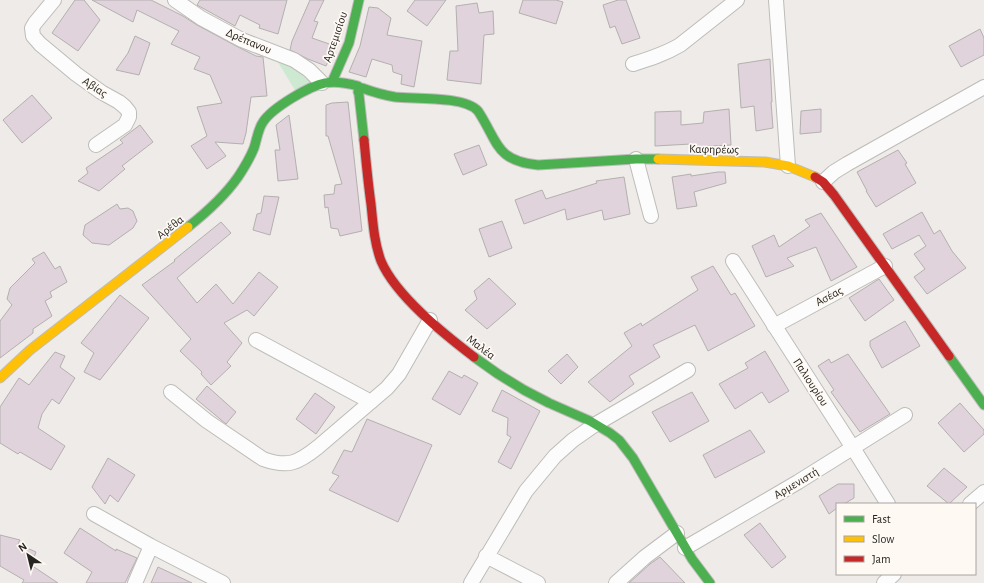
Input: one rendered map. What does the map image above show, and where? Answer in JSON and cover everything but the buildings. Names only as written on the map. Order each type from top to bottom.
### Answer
[{"type":"street","name":"Αβίας","points":[[54,0],[33,26],[33,36],[40,44],[82,79],[119,102],[129,112],[129,117],[124,124],[96,145]]},
{"type":"street","name":"Δρέπανου","points":[[175,0],[201,18],[242,40],[294,60],[327,82]]},
{"type":"street","name":"Αρτεμισίου","points":[[327,82],[349,42],[359,0]]},
{"type":"street","points":[[633,64],[669,52],[737,0]]},
{"type":"street","points":[[776,0],[788,166]]},
{"type":"street","points":[[327,82],[358,86],[358,92]]},
{"type":"street","name":"Αρέθα","points":[[0,378],[30,350],[212,208],[224,196],[241,172],[265,120],[291,100],[327,82]]},
{"type":"street","points":[[823,182],[847,164],[984,87]]},
{"type":"street","name":"Καφηρέως","points":[[358,92],[362,88],[388,96],[457,102],[470,105],[478,111],[502,152],[509,159],[524,165],[636,160],[746,161],[765,162],[788,166],[804,171],[823,182],[984,405]]},
{"type":"street","name":"Μαλέα","points":[[358,92],[372,219],[378,251],[386,270],[401,290],[430,320],[464,350],[502,377],[540,398],[596,424],[624,446],[705,581]]},
{"type":"street","points":[[636,160],[651,216]]},
{"type":"street","name":"Παλιουρίου","points":[[733,261],[887,503]]},
{"type":"street","name":"Ασέας","points":[[774,326],[884,266]]},
{"type":"street","points":[[171,392],[207,421],[263,460],[284,464],[297,462],[306,457],[387,388],[399,374],[430,320]]},
{"type":"street","points":[[256,340],[371,402]]},
{"type":"street","points":[[471,583],[526,490],[546,465],[574,440],[596,424],[688,370]]},
{"type":"street","name":"Αρμενιστή","points":[[686,548],[798,482],[905,415]]},
{"type":"street","points":[[971,503],[984,492]]},
{"type":"street","points":[[94,514],[223,583]]},
{"type":"street","points":[[616,583],[645,557],[677,533]]},
{"type":"street","points":[[135,583],[152,546]]},
{"type":"street","points":[[486,556],[538,583]]},
{"type":"street","points":[[884,583],[893,575]]},
{"type":"green space","points":[[276,59],[289,62],[313,82],[295,90]]},
{"type":"traffic: fast","points":[[332,82],[349,43],[359,0]]},
{"type":"traffic: fast","points":[[188,227],[215,204],[238,177],[252,152],[261,125],[268,116],[282,104],[310,88],[333,82],[358,86],[364,140]]},
{"type":"traffic: fast","points":[[358,92],[362,88],[395,97],[439,99],[471,106],[478,111],[499,148],[513,159],[524,163],[538,165],[658,159]]},
{"type":"traffic: fast","points":[[949,356],[984,405]]},
{"type":"traffic: fast","points":[[474,357],[524,390],[590,421],[619,440],[633,458],[692,559],[710,583]]},
{"type":"traffic: slow","points":[[658,159],[765,162],[788,166],[815,177]]},
{"type":"traffic: slow","points":[[0,378],[30,350],[188,227]]},
{"type":"traffic: jam","points":[[364,140],[374,232],[381,261],[388,274],[409,301],[435,326],[474,357]]},
{"type":"traffic: jam","points":[[815,177],[823,182],[834,195],[949,356]]}]
